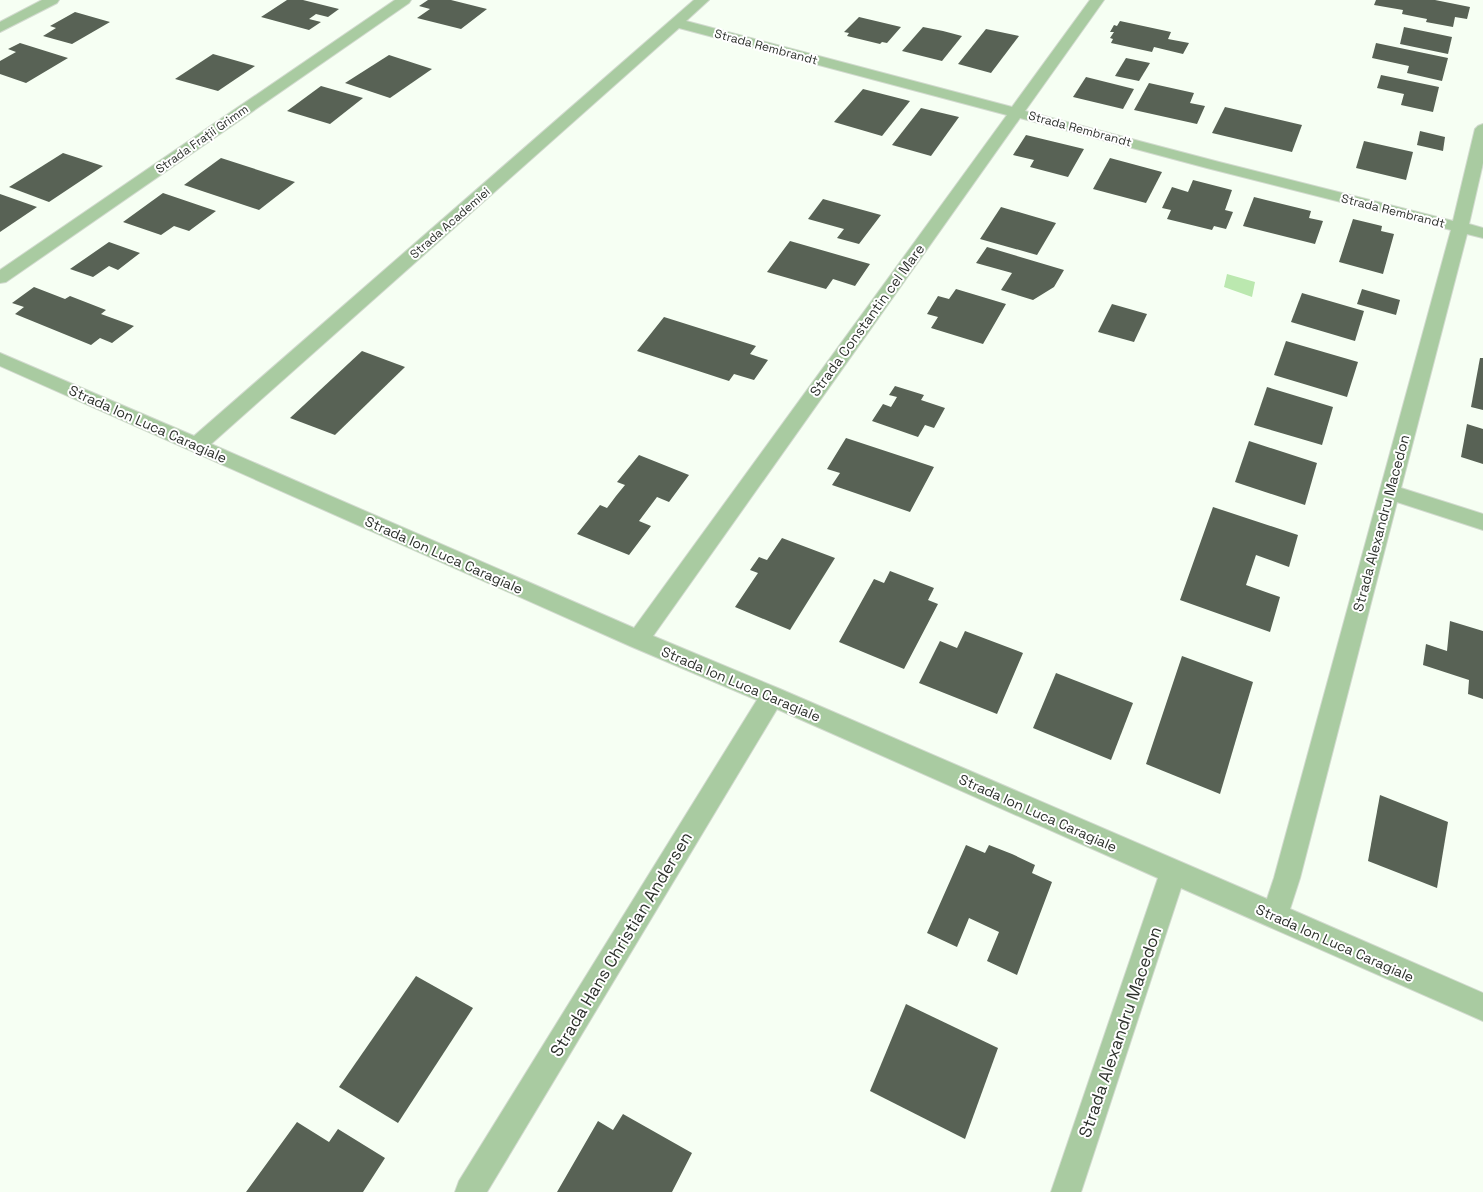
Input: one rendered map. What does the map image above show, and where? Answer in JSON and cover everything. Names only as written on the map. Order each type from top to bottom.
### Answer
[{"type":"street","points":[[0,28],[52,0]]},
{"type":"street","name":"Strada Frații Grimm","points":[[0,278],[404,0]]},
{"type":"street","name":"Strada Academiei","points":[[197,446],[702,0]]},
{"type":"street","name":"Strada Constantin cel Mare","points":[[638,640],[1096,0]]},
{"type":"street","name":"Strada Rembrandt","points":[[676,24],[1483,233]]},
{"type":"street","name":"Strada Alexandru Macedon","points":[[1274,916],[1287,878],[1460,228],[1483,129]]},
{"type":"street","name":"Strada Ion Luca Caragiale","points":[[0,359],[638,640],[772,696],[1483,1007]]},
{"type":"street","points":[[1389,492],[1483,522]]},
{"type":"street","name":"Strada Hans Christian Andersen","points":[[470,1192],[772,696]]},
{"type":"street","name":"Strada Alexandru Macedon","points":[[1066,1192],[1173,872]]},
{"type":"shaded area","points":[[1227,274],[1255,282],[1252,297],[1224,287]]},
{"type":"building","points":[[287,0],[303,0],[339,9],[328,17],[316,14],[309,19],[321,22],[309,30],[261,17]]},
{"type":"building","points":[[428,0],[451,0],[487,9],[461,29],[417,18],[430,9],[419,6]]},
{"type":"building","points":[[1376,0],[1435,0],[1470,7],[1467,19],[1455,17],[1453,27],[1426,22],[1427,19],[1402,14],[1403,10],[1374,5]]},
{"type":"building","points":[[75,12],[110,22],[72,44],[43,36],[56,28],[50,26]]},
{"type":"building","points":[[859,17],[901,27],[887,43],[882,42],[880,44],[847,36],[849,33],[844,32]]},
{"type":"building","points":[[1120,21],[1171,32],[1168,39],[1189,43],[1183,54],[1154,47],[1152,52],[1111,43],[1113,39],[1110,38],[1114,32],[1110,32],[1114,25],[1117,26]]},
{"type":"building","points":[[923,27],[962,36],[942,61],[902,51]]},
{"type":"building","points":[[1404,27],[1452,37],[1448,54],[1400,44]]},
{"type":"building","points":[[986,29],[1019,36],[991,73],[958,64]]},
{"type":"building","points":[[20,43],[68,58],[26,83],[0,74],[0,61],[16,52],[8,49]]},
{"type":"building","points":[[1376,43],[1448,58],[1442,81],[1407,73],[1409,66],[1372,58]]},
{"type":"building","points":[[213,54],[255,66],[218,91],[175,79]]},
{"type":"building","points":[[389,55],[432,69],[390,98],[345,83]]},
{"type":"building","points":[[1126,58],[1150,63],[1139,81],[1115,76]]},
{"type":"building","points":[[1381,75],[1439,87],[1433,112],[1401,105],[1404,94],[1377,88]]},
{"type":"building","points":[[1086,77],[1134,89],[1123,109],[1073,97]]},
{"type":"building","points":[[1149,83],[1194,93],[1190,103],[1205,106],[1197,124],[1134,110]]},
{"type":"building","points":[[321,86],[363,98],[330,124],[287,111]]},
{"type":"building","points":[[863,89],[910,101],[882,136],[834,122]]},
{"type":"building","points":[[1225,107],[1302,125],[1292,152],[1212,133]]},
{"type":"building","points":[[921,108],[959,117],[931,156],[892,145]]},
{"type":"building","points":[[1420,131],[1445,137],[1443,151],[1417,145]]},
{"type":"building","points":[[1026,135],[1084,149],[1068,177],[1030,167],[1034,160],[1013,155]]},
{"type":"building","points":[[1364,141],[1413,152],[1406,180],[1356,168]]},
{"type":"building","points":[[63,153],[103,166],[49,202],[9,187]]},
{"type":"building","points":[[221,158],[295,182],[259,210],[184,185]]},
{"type":"building","points":[[1110,158],[1162,172],[1146,203],[1093,189]]},
{"type":"building","points":[[1193,180],[1232,190],[1225,210],[1233,212],[1226,229],[1214,226],[1212,230],[1167,219],[1171,210],[1162,208],[1172,187],[1188,192]]},
{"type":"building","points":[[163,193],[216,211],[189,231],[174,226],[161,235],[123,222]]},
{"type":"building","points":[[0,194],[37,207],[0,232]]},
{"type":"building","points":[[1254,197],[1311,211],[1309,218],[1323,221],[1315,244],[1243,226]]},
{"type":"building","points":[[823,199],[881,215],[859,244],[837,238],[844,229],[808,219]]},
{"type":"building","points":[[1001,207],[1056,223],[1037,255],[980,239]]},
{"type":"building","points":[[1353,219],[1382,226],[1381,231],[1394,234],[1383,274],[1339,262]]},
{"type":"building","points":[[790,241],[870,264],[855,286],[833,279],[826,289],[767,272]]},
{"type":"building","points":[[109,242],[140,253],[118,270],[109,266],[93,277],[70,269]]},
{"type":"building","points":[[987,247],[1064,270],[1054,287],[1033,300],[1001,290],[1012,273],[976,263]]},
{"type":"building","points":[[34,287],[65,299],[70,296],[106,310],[101,314],[134,326],[112,343],[100,338],[91,345],[15,314],[24,307],[12,303]]},
{"type":"building","points":[[956,289],[1006,304],[983,344],[931,328],[938,317],[927,314],[938,296],[949,299]]},
{"type":"building","points":[[1362,289],[1400,300],[1396,315],[1357,304]]},
{"type":"building","points":[[1302,293],[1364,311],[1355,341],[1291,322]]},
{"type":"building","points":[[1112,304],[1147,314],[1134,342],[1098,332]]},
{"type":"building","points":[[664,317],[756,346],[750,354],[768,360],[754,380],[734,374],[729,381],[637,351]]},
{"type":"building","points":[[1286,341],[1358,362],[1347,397],[1274,375]]},
{"type":"building","points":[[362,351],[405,367],[335,435],[290,418]]},
{"type":"building","points":[[1480,358],[1483,358],[1483,410],[1471,407]]},
{"type":"building","points":[[895,386],[924,395],[921,400],[945,408],[934,428],[925,425],[918,437],[872,421],[883,404],[891,407],[897,397],[889,395]]},
{"type":"building","points":[[1267,387],[1333,407],[1322,445],[1254,425]]},
{"type":"building","points":[[1467,424],[1483,429],[1483,464],[1461,457]]},
{"type":"building","points":[[846,438],[934,467],[910,512],[832,485],[840,473],[827,469]]},
{"type":"building","points":[[1249,441],[1317,463],[1305,505],[1235,482]]},
{"type":"building","points":[[639,455],[689,475],[669,502],[657,497],[639,521],[651,526],[629,555],[577,534],[600,505],[607,508],[625,485],[617,482]]},
{"type":"building","points":[[1213,507],[1298,535],[1289,567],[1256,555],[1246,585],[1280,597],[1270,632],[1180,600]]},
{"type":"building","points":[[782,538],[835,558],[790,630],[735,607],[758,573],[750,570],[759,557],[767,560]]},
{"type":"building","points":[[890,571],[934,588],[928,600],[938,604],[904,669],[839,642],[874,579],[884,583]]},
{"type":"building","points":[[1450,621],[1483,631],[1483,699],[1468,694],[1469,680],[1423,665],[1426,644],[1447,651]]},
{"type":"building","points":[[965,631],[1023,653],[997,714],[919,683],[940,641],[957,648]]},
{"type":"building","points":[[1182,656],[1253,682],[1220,794],[1146,764]]},
{"type":"building","points":[[1056,673],[1133,703],[1111,760],[1033,728]]},
{"type":"building","points":[[1380,795],[1448,822],[1437,888],[1368,861]]},
{"type":"building","points":[[966,845],[985,853],[989,845],[1012,854],[1035,865],[1032,873],[1052,882],[1017,975],[987,961],[999,932],[969,918],[957,947],[927,933]]},
{"type":"building","points":[[416,976],[473,1008],[398,1123],[339,1087]]},
{"type":"building","points":[[906,1004],[998,1048],[965,1139],[870,1091]]},
{"type":"building","points":[[623,1114],[692,1153],[672,1192],[557,1192],[598,1121],[613,1130]]},
{"type":"building","points":[[297,1122],[329,1142],[338,1129],[385,1158],[363,1192],[246,1192]]}]
